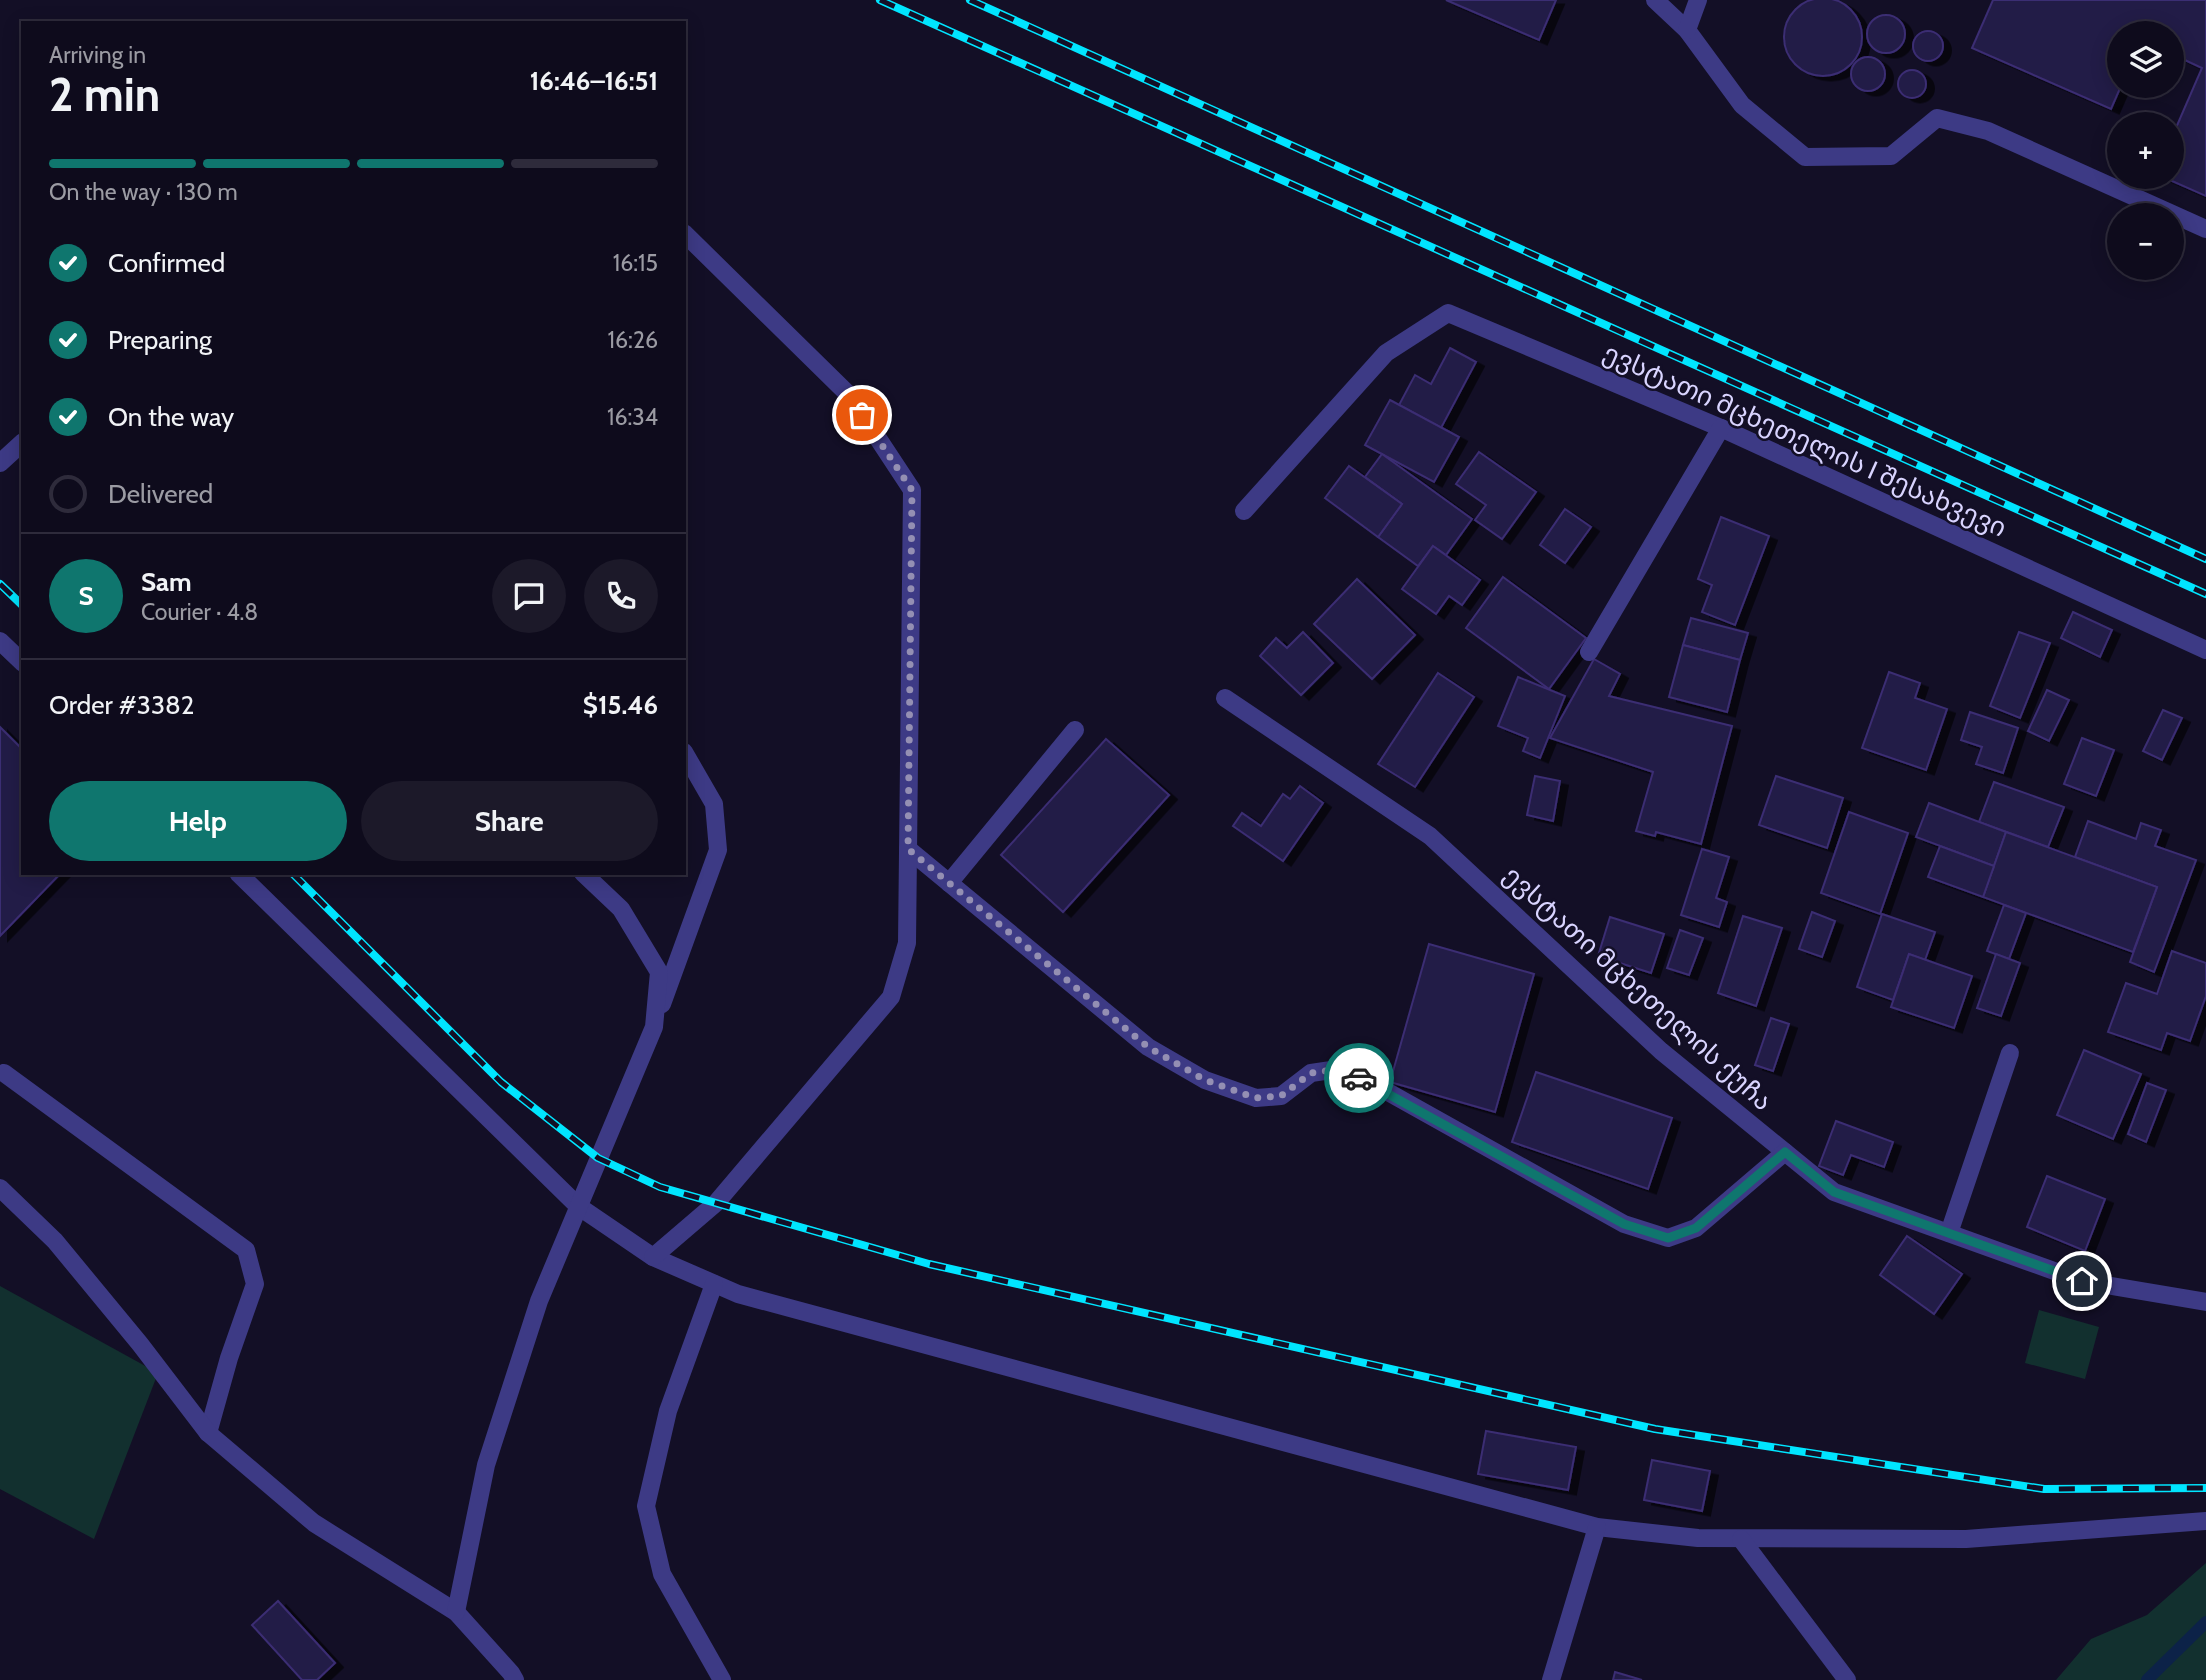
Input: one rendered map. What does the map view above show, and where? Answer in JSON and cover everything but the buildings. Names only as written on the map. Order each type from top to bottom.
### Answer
[{"type":"street","points":[[1655,0],[1687,30],[1742,105],[1805,157],[1891,156],[1937,118],[1988,131],[2206,229]]},
{"type":"street","points":[[1687,30],[1698,0]]},
{"type":"street","points":[[653,1257],[716,1203],[891,997],[907,943],[912,490],[850,396],[686,235]]},
{"type":"street","name":"ევსტათი მცხეთელის I შესახვევი","points":[[1244,511],[1386,353],[1448,313],[1721,428],[2206,650]]},
{"type":"street","points":[[1590,652],[1721,428]]},
{"type":"street","points":[[0,463],[21,444]]},
{"type":"street","points":[[0,641],[21,661]]},
{"type":"street","name":"ევსტათი მცხეთელის ქუჩა","points":[[1225,698],[1430,836],[1661,1051],[1834,1192],[2082,1281],[2206,1302]]},
{"type":"street","points":[[949,883],[1075,730]]},
{"type":"street","points":[[456,1612],[486,1465],[540,1301],[654,1027],[718,850],[714,804],[686,755]]},
{"type":"street","points":[[908,849],[1148,1047],[1205,1080],[1256,1098],[1281,1096],[1311,1073],[1338,1069],[1382,1089],[1624,1224],[1668,1238],[1696,1228],[1785,1152]]},
{"type":"street","points":[[240,875],[578,1206],[653,1257],[738,1294],[1597,1527],[1698,1538],[1966,1539],[2206,1521]]},
{"type":"street","points":[[585,875],[621,909],[659,972],[654,1027]]},
{"type":"street","points":[[1949,1233],[2010,1053]]},
{"type":"street","points":[[4,1073],[246,1250],[255,1284],[229,1359],[208,1433]]},
{"type":"street","points":[[0,1188],[55,1241],[140,1344],[208,1433],[314,1523],[456,1612],[511,1673],[514,1680]]},
{"type":"street","points":[[714,1284],[668,1411],[646,1506],[662,1574],[722,1680]]},
{"type":"street","points":[[1551,1680],[1597,1527]]},
{"type":"street","points":[[1741,1539],[1847,1680]]},
{"type":"green space","points":[[0,1286],[158,1373],[94,1539],[0,1489]]},
{"type":"green space","points":[[2039,1310],[2099,1327],[2085,1379],[2025,1363]]},
{"type":"green space","points":[[2206,1563],[2206,1680],[2056,1680],[2091,1639],[2147,1615]]},
{"type":"waterway","points":[[2147,1680],[2206,1622]]},
{"type":"railway","points":[[880,0],[2206,594]]},
{"type":"railway","points":[[970,0],[2206,559]]},
{"type":"railway","points":[[0,584],[21,604]]},
{"type":"railway","points":[[294,875],[501,1082],[598,1158],[660,1187],[929,1264],[1655,1429],[2044,1489],[2206,1488]]},
{"type":"way so far","points":[[862,415],[912,490],[908,849],[1148,1047],[1205,1080],[1256,1098],[1281,1096],[1311,1073],[1338,1069],[1359,1078]]},
{"type":"route","points":[[1359,1078],[1624,1224],[1668,1238],[1696,1228],[1785,1152],[1834,1192],[2082,1281]]}]
